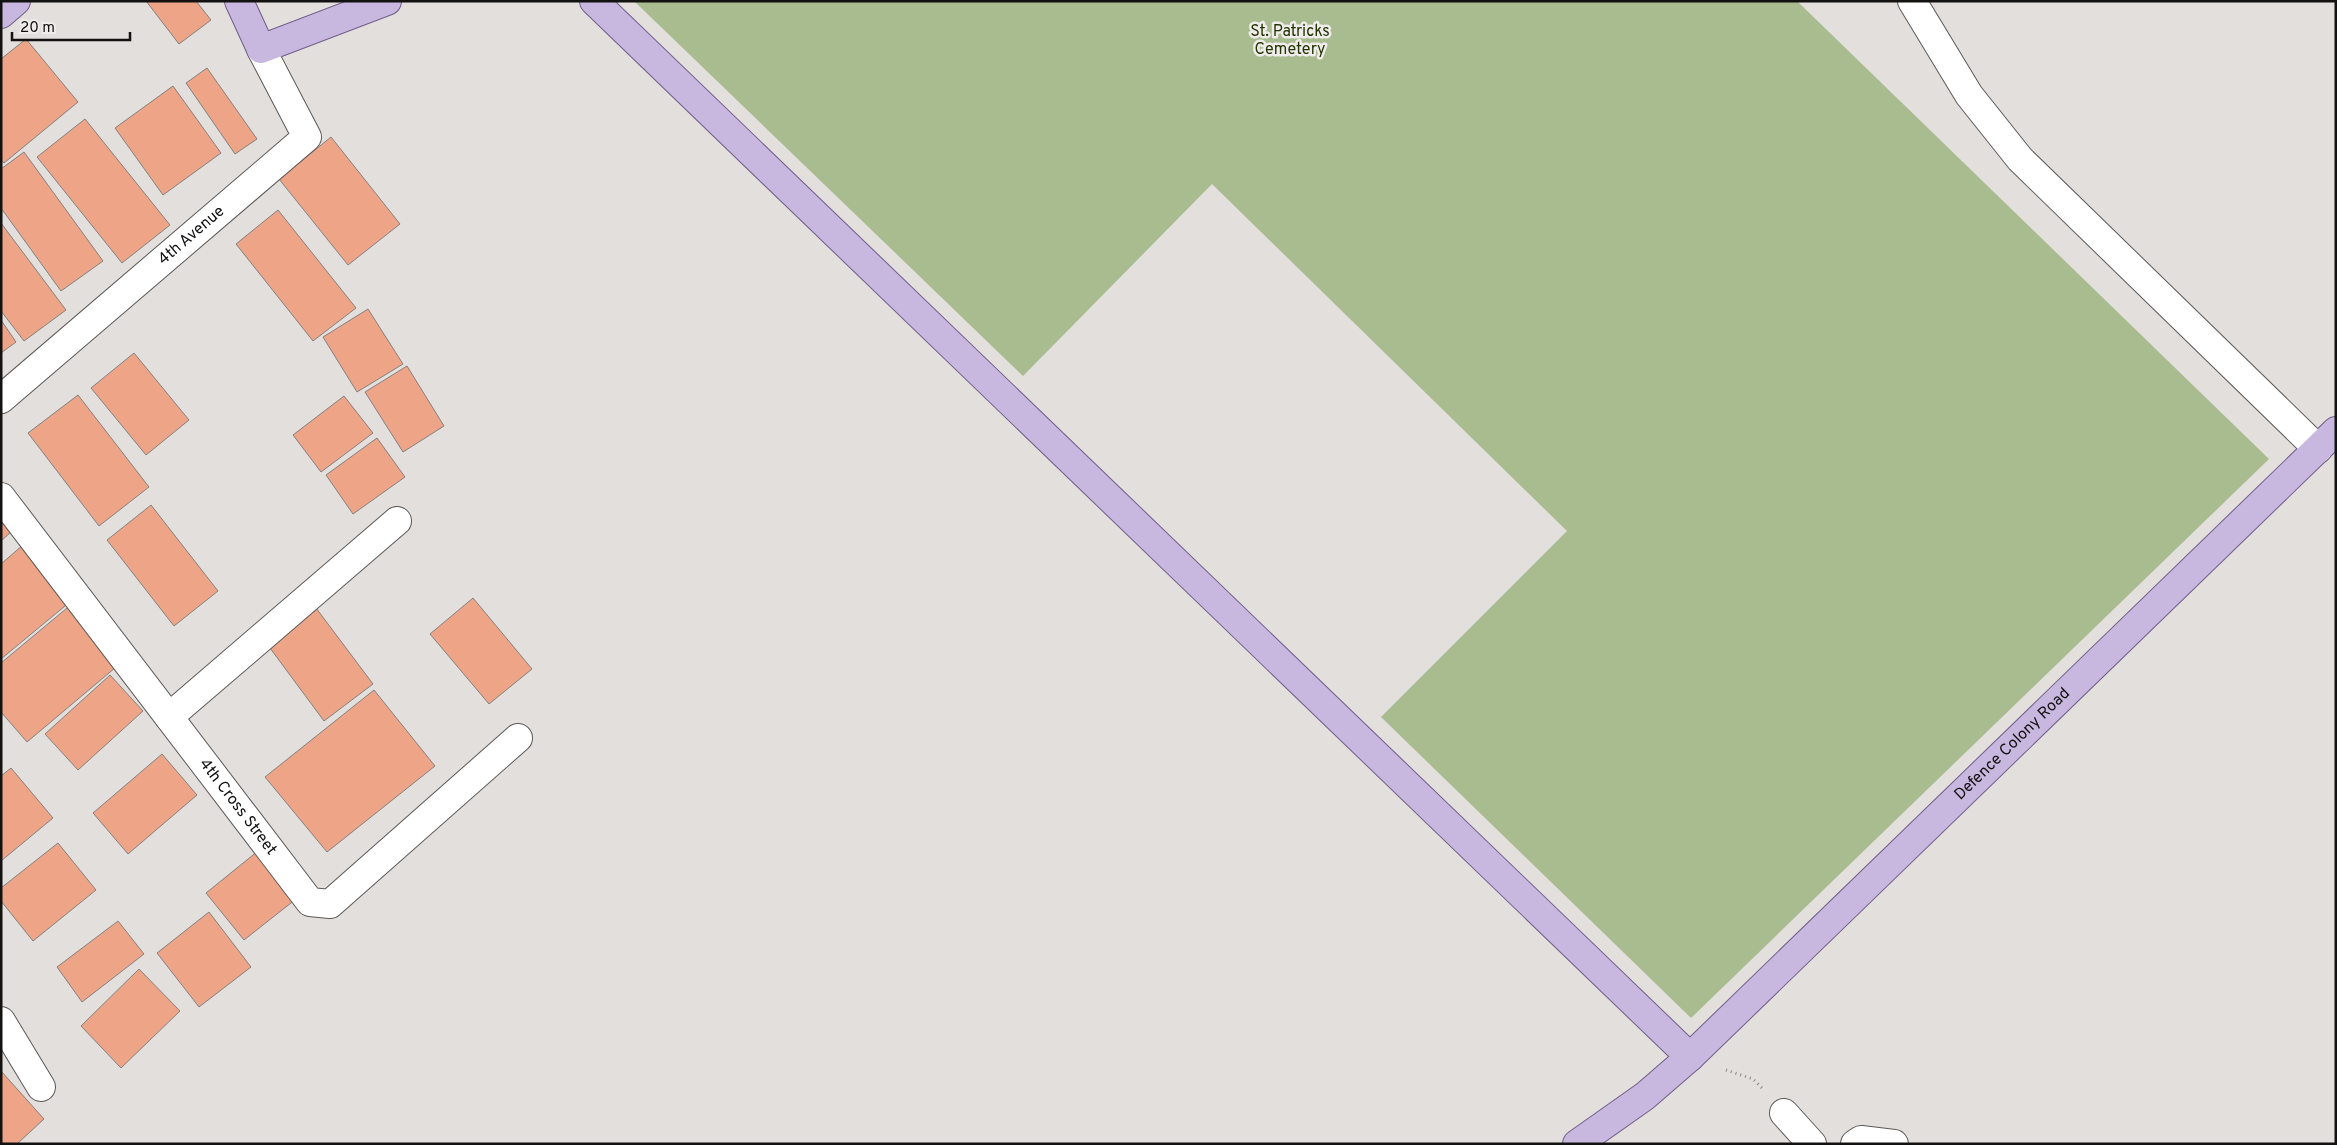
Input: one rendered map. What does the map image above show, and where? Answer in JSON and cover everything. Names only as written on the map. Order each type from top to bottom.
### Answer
[{"type":"main road","points":[[1,14],[16,1]]},
{"type":"main road","points":[[239,1],[261,49],[386,1]]},
{"type":"main road","points":[[594,1],[1690,1058]]},
{"type":"main road","name":"Defence Colony Road","points":[[1577,1144],[1645,1096],[1690,1058],[2327,440]]},
{"type":"street","points":[[1912,1],[1969,95],[2020,159],[2327,440]]},
{"type":"street","name":"4th Avenue","points":[[1,399],[307,137],[261,49]]},
{"type":"street","name":"4th Cross Street","points":[[1,497],[310,902],[330,904],[518,738]]},
{"type":"street","points":[[169,717],[397,521]]},
{"type":"street","points":[[1,1021],[41,1087]]},
{"type":"street","points":[[1784,1113],[1812,1144]]},
{"type":"street","points":[[1855,1144],[1861,1140],[1894,1144]]},
{"type":"path","points":[[1690,1058],[1753,1078],[1784,1113]]},
{"type":"green space","name":"St. Patricks Cemetery","points":[[634,1],[1797,1],[2269,459],[1691,1018],[1381,717],[1567,531],[1212,184],[1023,376]]},
{"type":"building","points":[[146,1],[196,1],[211,20],[179,44]]},
{"type":"building","points":[[26,39],[78,102],[4,163],[1,160],[1,59]]},
{"type":"building","points":[[207,68],[257,139],[235,154],[186,83]]},
{"type":"building","points":[[173,86],[221,153],[163,195],[115,128]]},
{"type":"building","points":[[85,119],[170,225],[122,263],[37,157]]},
{"type":"building","points":[[331,137],[400,224],[348,265],[279,179]]},
{"type":"building","points":[[24,152],[103,261],[61,291],[1,208],[1,169]]},
{"type":"building","points":[[278,210],[356,308],[313,341],[236,244]]},
{"type":"building","points":[[1,223],[66,310],[24,341],[1,311]]},
{"type":"building","points":[[368,309],[403,364],[357,392],[323,337]]},
{"type":"building","points":[[1,320],[16,342],[1,353]]},
{"type":"building","points":[[134,353],[189,420],[146,455],[91,388]]},
{"type":"building","points":[[407,366],[444,426],[403,452],[365,392]]},
{"type":"building","points":[[78,395],[149,487],[99,526],[28,433]]},
{"type":"building","points":[[344,396],[373,433],[321,472],[293,435]]},
{"type":"building","points":[[377,438],[405,477],[353,514],[326,475]]},
{"type":"building","points":[[151,505],[218,591],[174,626],[107,540]]},
{"type":"building","points":[[1,520],[12,531],[1,541]]},
{"type":"building","points":[[23,545],[71,601],[1,659],[1,564]]},
{"type":"building","points":[[473,598],[532,669],[489,704],[430,634]]},
{"type":"building","points":[[73,603],[122,662],[27,742],[1,712],[1,663]]},
{"type":"building","points":[[316,608],[373,684],[324,721],[267,644]]},
{"type":"building","points":[[110,675],[143,711],[78,770],[45,734]]},
{"type":"building","points":[[374,690],[435,766],[327,852],[265,777]]},
{"type":"building","points":[[162,754],[197,795],[128,854],[93,813]]},
{"type":"building","points":[[11,768],[53,818],[1,861],[1,776]]},
{"type":"building","points":[[58,843],[96,890],[33,941],[1,901],[1,888]]},
{"type":"building","points":[[258,851],[296,899],[244,940],[206,893]]},
{"type":"building","points":[[209,912],[251,967],[199,1007],[157,953]]},
{"type":"building","points":[[118,921],[144,954],[82,1002],[57,967]]},
{"type":"building","points":[[139,969],[180,1011],[121,1068],[81,1026]]},
{"type":"building","points":[[1,1071],[44,1119],[17,1144],[1,1144]]}]
